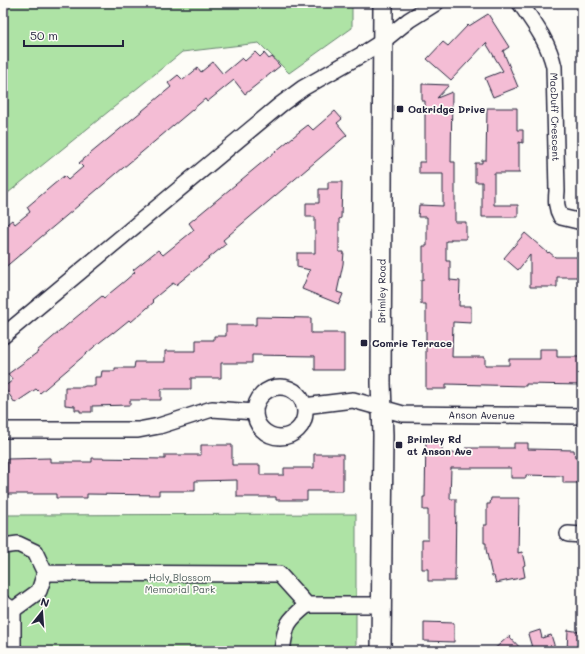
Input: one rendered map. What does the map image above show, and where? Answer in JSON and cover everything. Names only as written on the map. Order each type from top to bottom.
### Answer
[{"type":"main road","name":"Brimley Road","points":[[381,651],[383,435],[383,3]]},
{"type":"street","points":[[3,336],[280,104],[303,88],[383,41],[409,20],[436,3]]},
{"type":"street","name":"MacDuff Crescent","points":[[520,3],[552,56],[554,67],[557,210],[561,217],[582,222]]},
{"type":"street","points":[[277,387],[286,388],[294,392],[301,398],[304,406],[305,416],[302,424],[296,432],[287,436],[278,437],[269,435],[261,429],[256,421],[256,403],[261,395],[268,390],[277,387]]},
{"type":"street","points":[[304,406],[353,400],[382,408]]},
{"type":"street","name":"Anson Avenue","points":[[382,408],[403,414],[582,416]]},
{"type":"street","points":[[3,428],[6,430],[138,430],[159,426],[212,409],[255,412]]},
{"type":"street","points":[[3,546],[18,544],[35,552],[45,573],[39,591],[8,607],[13,651]]},
{"type":"street","points":[[45,573],[279,574],[307,605]]},
{"type":"street","points":[[282,651],[285,632],[290,618],[307,605],[381,605]]},
{"type":"green space","points":[[3,3],[352,3],[352,28],[289,73],[259,43],[182,52],[3,197]]},
{"type":"green space","name":"Holy Blossom Memorial Park","points":[[356,514],[356,651],[3,651],[3,515]]},
{"type":"building","points":[[488,14],[509,47],[503,51],[518,87],[493,97],[485,78],[503,71],[486,43],[451,80],[427,59],[443,42],[448,46],[468,25],[469,26]]},
{"type":"building","points":[[255,52],[260,57],[264,53],[269,59],[272,57],[280,66],[245,94],[234,80],[207,102],[205,99],[3,269],[3,227],[12,220],[15,224],[30,212],[27,207],[53,185],[64,176],[68,180],[83,167],[79,163],[171,87],[168,83],[178,75],[183,80],[198,68],[201,72],[213,62],[223,74],[242,58],[245,61]]},
{"type":"building","points":[[422,84],[449,85],[437,98],[452,92],[451,162],[455,162],[455,222],[466,222],[466,239],[451,239],[451,241],[446,241],[446,261],[450,261],[450,280],[460,281],[459,306],[471,306],[471,323],[453,322],[452,357],[485,357],[485,365],[509,365],[509,359],[540,359],[540,349],[557,349],[557,357],[582,357],[582,385],[526,384],[526,386],[446,384],[446,389],[426,389],[426,304],[421,304],[421,280],[423,280],[423,246],[427,246],[427,217],[418,217],[419,205],[443,206],[443,174],[419,174],[419,162],[425,162],[425,101],[422,101]]},
{"type":"building","points":[[487,108],[517,108],[517,130],[523,130],[523,143],[519,142],[519,173],[494,173],[494,205],[518,205],[518,217],[482,217],[482,182],[475,182],[475,163],[482,163],[482,160],[486,160]]},
{"type":"building","points":[[335,111],[342,119],[337,123],[347,135],[223,240],[226,244],[176,285],[173,283],[169,286],[152,300],[154,302],[131,322],[129,320],[100,342],[40,393],[36,389],[15,403],[4,387],[13,380],[8,374],[38,352],[37,351],[102,296],[104,298],[126,280],[135,272],[133,270],[158,250],[163,255],[194,230],[189,223],[299,132],[308,125],[313,130]]},
{"type":"building","points":[[328,182],[342,182],[341,218],[339,219],[339,252],[344,252],[337,292],[343,294],[339,304],[302,289],[310,270],[297,267],[297,253],[315,253],[315,217],[306,217],[306,203],[319,203],[319,189],[328,189]]},
{"type":"building","points":[[525,233],[548,253],[549,252],[555,257],[582,257],[582,277],[557,277],[557,287],[530,287],[530,255],[518,270],[504,258]]},
{"type":"building","points":[[256,317],[311,318],[311,333],[344,333],[344,370],[315,370],[315,356],[252,355],[252,363],[221,363],[221,378],[191,378],[191,389],[161,389],[161,400],[130,400],[130,405],[92,406],[92,412],[80,412],[80,410],[75,410],[75,406],[65,405],[65,387],[95,386],[95,377],[101,377],[102,371],[115,371],[115,368],[134,368],[135,362],[165,362],[165,351],[196,351],[196,340],[214,340],[214,336],[226,336],[226,325],[256,325]]},
{"type":"building","points":[[426,439],[442,439],[442,453],[466,453],[466,448],[514,448],[514,443],[528,443],[528,449],[574,450],[575,457],[582,457],[582,483],[563,483],[563,476],[526,475],[526,478],[511,478],[511,468],[451,468],[450,499],[456,499],[455,581],[428,581],[428,569],[422,569],[422,540],[428,540],[428,510],[423,510],[423,497],[425,497]]},
{"type":"building","points":[[201,445],[232,445],[232,465],[260,465],[260,475],[284,475],[284,468],[314,468],[314,454],[343,454],[343,491],[307,491],[307,500],[276,500],[276,497],[237,497],[237,480],[195,481],[195,491],[159,491],[159,495],[87,494],[87,498],[56,498],[56,494],[3,494],[3,473],[7,473],[7,459],[50,458],[50,462],[92,462],[92,458],[165,459],[165,455],[201,455]]},
{"type":"building","points":[[491,498],[519,498],[518,553],[522,552],[525,565],[523,566],[525,577],[496,583],[494,576],[492,576],[486,543],[484,543],[484,525],[487,525],[487,504],[490,504]]},
{"type":"building","points":[[424,622],[454,623],[454,642],[424,641]]},
{"type":"building","points":[[540,630],[542,638],[551,635],[556,651],[533,651],[528,634]]},
{"type":"building","points":[[568,630],[581,632],[582,651],[567,651]]},
{"type":"building","points":[[509,636],[523,651],[492,651]]},
{"type":"place","name":"Oakridge Drive","points":[[400,109]]},
{"type":"place","name":"Comrie Terrace","points":[[364,343]]},
{"type":"place","name":"Brimley Rd at Anson Ave","points":[[399,445]]}]
